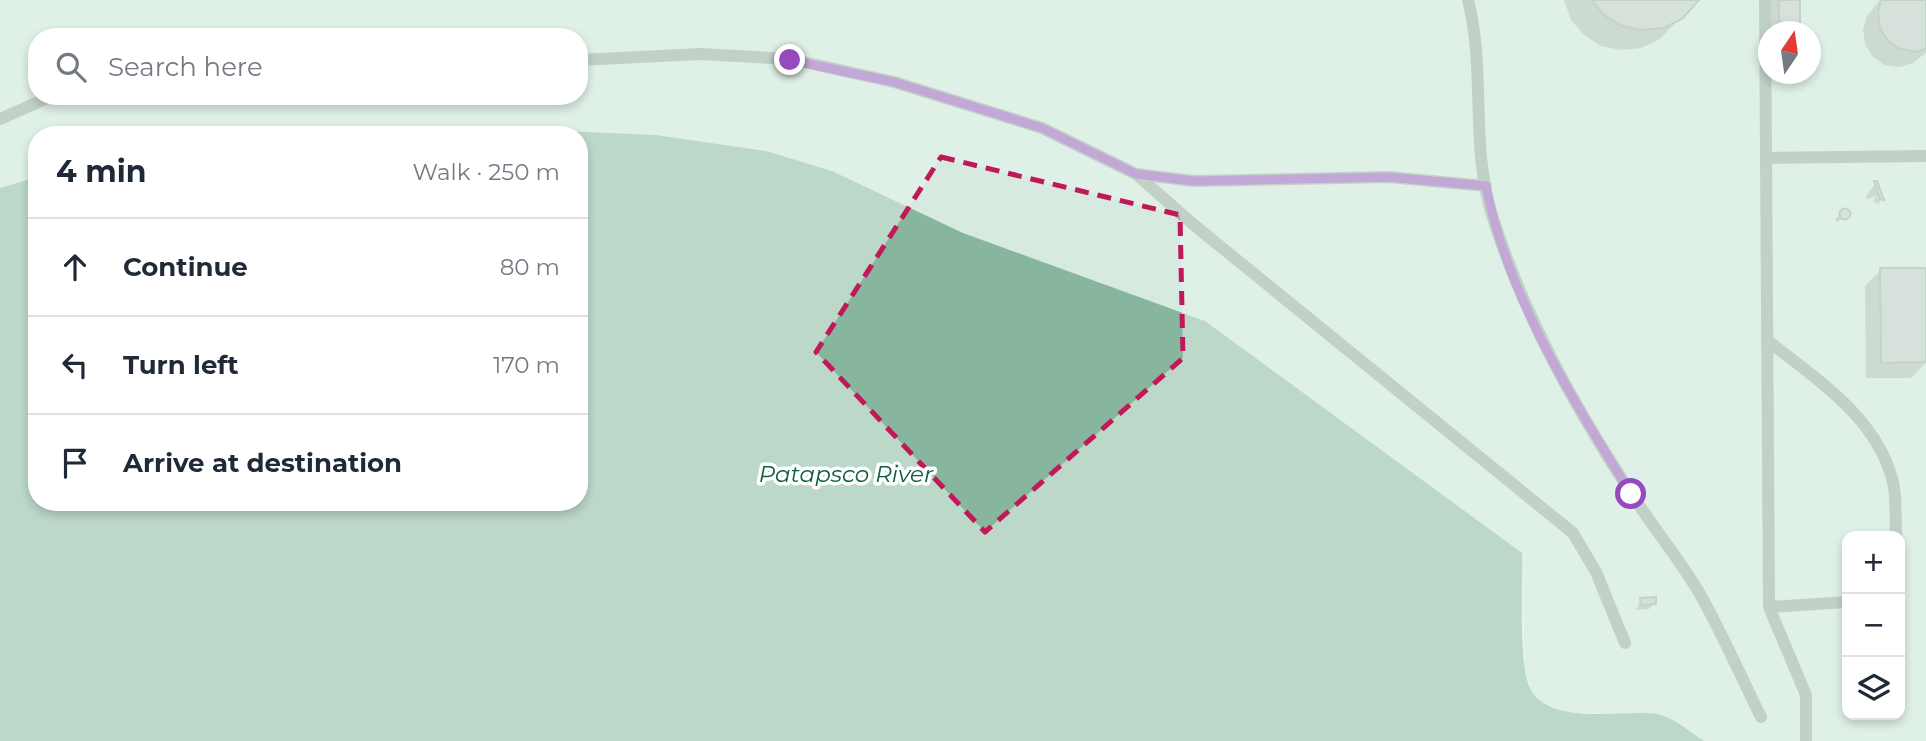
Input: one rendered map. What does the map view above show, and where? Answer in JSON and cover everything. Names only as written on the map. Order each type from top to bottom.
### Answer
[{"type":"lane","points":[[1468,0],[1476,33],[1481,160],[1511,272],[1567,390],[1631,494],[1697,590],[1761,717]]},
{"type":"lane","points":[[1765,0],[1769,607],[1806,695],[1806,741]]},
{"type":"lane","points":[[588,60],[700,54],[790,60],[894,82],[1042,128],[1136,174],[1194,225],[1573,533],[1596,572],[1625,643]]},
{"type":"lane","points":[[0,119],[32,105]]},
{"type":"lane","points":[[1766,158],[1926,156]]},
{"type":"lane","points":[[1136,174],[1194,181],[1388,177],[1486,186]]},
{"type":"lane","points":[[1767,340],[1847,405],[1878,442],[1894,484],[1896,531]]},
{"type":"lane","points":[[1769,607],[1842,602]]},
{"type":"highlighted area","points":[[941,157],[1180,215],[1183,358],[985,532],[816,352]]},
{"type":"shaded area","points":[[0,0],[1926,0],[1926,741],[1704,741],[1659,715],[1564,712],[1543,704],[1530,688],[1525,666],[1522,553],[1205,321],[963,233],[832,171],[766,151],[656,135],[588,132],[588,126],[28,126],[28,180],[0,188]]},
{"type":"water","name":"Patapsco River","points":[[588,132],[656,135],[766,151],[832,171],[963,233],[1205,321],[1522,553],[1524,661],[1530,688],[1539,700],[1553,708],[1569,712],[1657,714],[1675,721],[1704,741],[0,741],[0,188],[28,180],[28,511],[588,511]]},
{"type":"building","points":[[1592,0],[1699,0],[1682,19],[1663,28],[1642,30],[1622,26],[1604,15]]},
{"type":"building","points":[[1779,0],[1800,0],[1800,21],[1779,21]]},
{"type":"building","points":[[1881,0],[1926,0],[1926,49],[1916,52],[1901,49],[1888,41],[1880,28],[1878,12]]},
{"type":"building","points":[[1874,181],[1877,181],[1884,200],[1880,199]]},
{"type":"building","points":[[1845,208],[1851,214],[1845,220],[1839,214]]},
{"type":"building","points":[[1880,268],[1926,268],[1926,362],[1881,363]]},
{"type":"building","points":[[1656,597],[1656,604],[1641,605],[1640,598]]},
{"type":"route","points":[[790,60],[894,82],[1042,128],[1136,174],[1194,181],[1388,177],[1486,186],[1491,211],[1511,272],[1567,390],[1631,494]]}]
